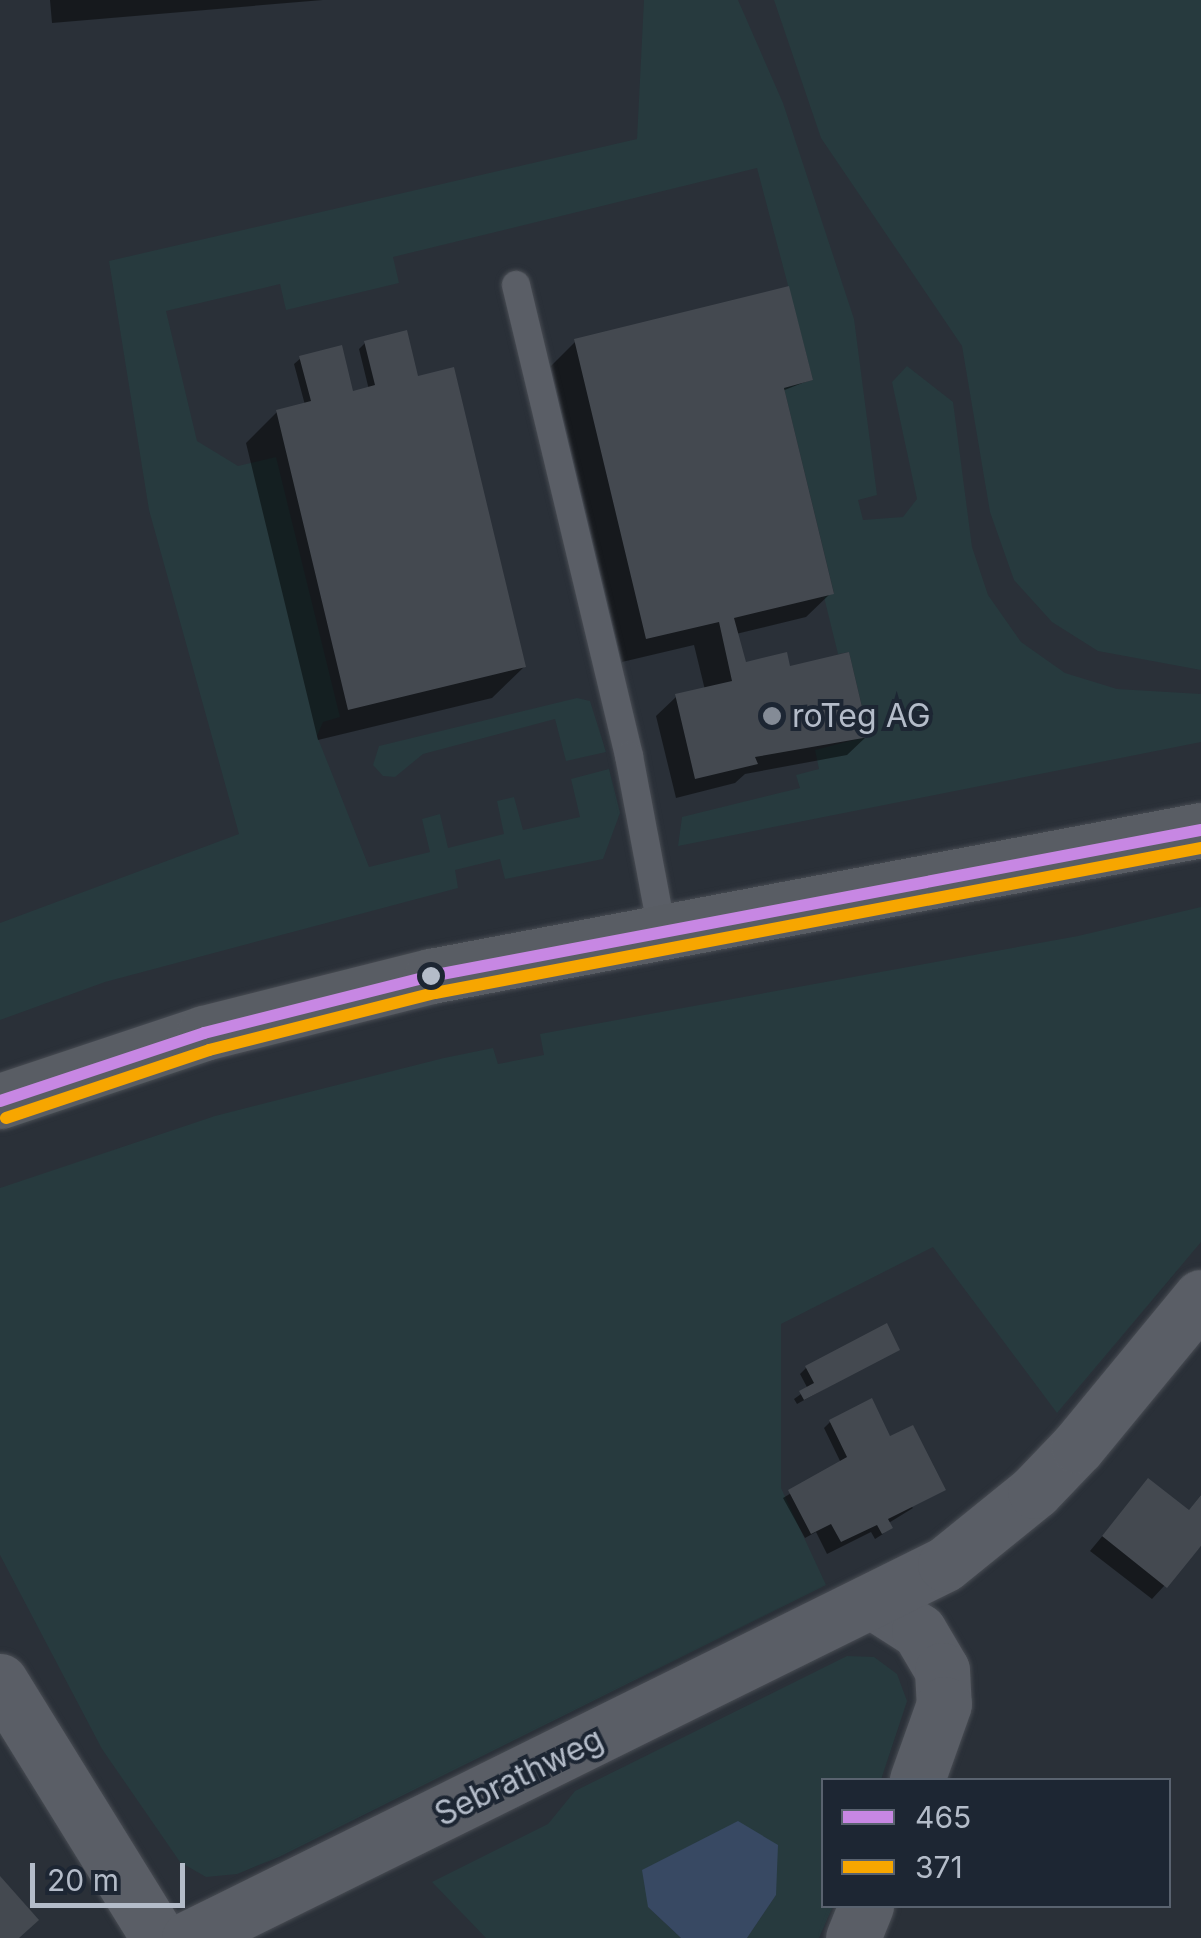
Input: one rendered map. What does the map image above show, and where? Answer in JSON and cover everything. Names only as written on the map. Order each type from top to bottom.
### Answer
[{"type":"main road","points":[[0,1101],[204,1033],[354,994],[662,931],[1201,830]]},
{"type":"street","name":"Sebrathweg","points":[[189,1938],[875,1603],[945,1564],[1034,1491],[1201,1297]]},
{"type":"street","points":[[875,1603],[919,1630],[942,1670],[944,1704],[918,1778]]},
{"type":"street","points":[[0,1681],[159,1938]]},
{"type":"street","points":[[853,1938],[865,1908]]},
{"type":"lane","points":[[516,284],[629,756],[662,931]]},
{"type":"green space","points":[[644,0],[738,0],[783,103],[854,319],[877,495],[858,500],[863,520],[903,517],[917,499],[892,382],[907,366],[953,402],[972,547],[988,595],[1021,642],[1065,673],[1117,689],[1201,694],[1201,742],[678,846],[682,817],[800,788],[796,775],[819,769],[815,750],[869,736],[849,652],[838,654],[824,597],[834,593],[784,388],[813,380],[757,168],[393,257],[399,283],[286,310],[280,284],[166,311],[197,441],[238,466],[276,457],[340,717],[323,722],[317,736],[369,867],[430,852],[422,819],[440,814],[448,848],[504,834],[497,801],[514,797],[523,830],[580,817],[571,779],[609,769],[620,813],[603,859],[505,879],[500,859],[455,870],[458,888],[105,982],[0,1020],[0,923],[239,834],[149,510],[109,261],[637,139]]},
{"type":"green space","points":[[774,0],[1201,0],[1201,670],[1098,651],[1052,622],[1014,580],[990,512],[962,346],[821,138]]},
{"type":"green space","points":[[577,698],[590,701],[606,752],[566,761],[555,719],[423,754],[395,777],[383,776],[373,765],[379,746]]},
{"type":"green space","points":[[1201,907],[1201,1242],[1057,1413],[933,1247],[781,1324],[781,1488],[826,1585],[279,1857],[237,1874],[206,1877],[180,1862],[102,1749],[0,1555],[0,1188],[215,1116],[444,1058],[493,1048],[498,1064],[544,1055],[540,1034],[1078,936]]},
{"type":"green space","points":[[847,1656],[874,1657],[897,1674],[907,1701],[882,1778],[821,1778],[821,1908],[832,1908],[819,1938],[747,1938],[776,1895],[648,1907],[681,1938],[486,1938],[432,1882],[548,1824],[575,1791]]},
{"type":"water","points":[[738,1821],[778,1845],[776,1895],[747,1938],[681,1938],[648,1907],[642,1870]]},
{"type":"building","points":[[789,286],[813,380],[784,388],[834,594],[734,618],[746,662],[787,652],[790,666],[849,652],[869,737],[755,757],[758,764],[695,779],[675,694],[732,681],[719,622],[646,639],[574,339]]},
{"type":"building","points":[[407,330],[418,376],[454,367],[526,667],[348,710],[276,410],[311,401],[299,356],[342,345],[353,391],[375,385],[364,341]]},
{"type":"building","points":[[887,1323],[900,1350],[804,1400],[799,1391],[814,1383],[805,1366]]},
{"type":"building","points":[[872,1398],[890,1436],[913,1425],[946,1490],[888,1519],[893,1528],[882,1534],[877,1525],[841,1542],[831,1524],[811,1534],[788,1490],[847,1457],[829,1420]]},
{"type":"building","points":[[1148,1478],[1189,1510],[1201,1495],[1201,1546],[1167,1588],[1102,1536]]},
{"type":"building","points":[[0,1876],[39,1920],[19,1938],[0,1938]]},
{"type":"transit line","name":"465","points":[[0,1101],[204,1033],[431,976],[1201,830]]},
{"type":"transit line","name":"371","points":[[6,1118],[209,1050],[435,993],[1201,848]]},
{"type":"place","name":"roTeg AG","points":[[772,716]]}]
